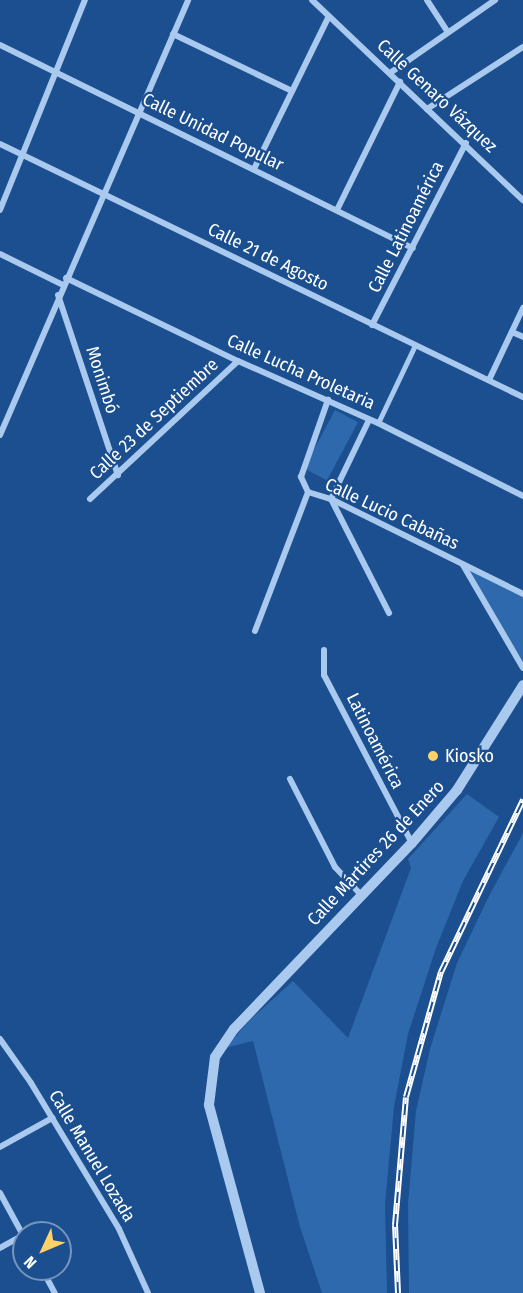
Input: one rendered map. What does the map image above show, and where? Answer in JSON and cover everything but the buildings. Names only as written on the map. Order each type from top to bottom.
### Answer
[{"type":"street","points":[[0,210],[85,0]]},
{"type":"street","points":[[0,435],[58,295],[188,0]]},
{"type":"street","name":"Calle Genaro Vázquez","points":[[312,0],[466,143],[523,200]]},
{"type":"street","points":[[427,0],[448,32]]},
{"type":"street","points":[[390,73],[495,0]]},
{"type":"street","points":[[254,169],[329,16]]},
{"type":"street","points":[[173,34],[292,91]]},
{"type":"street","name":"Calle Unidad Popular","points":[[0,45],[413,248]]},
{"type":"street","points":[[428,109],[523,47]]},
{"type":"street","points":[[337,210],[400,82]]},
{"type":"street","name":"Calle Latinoamérica","points":[[372,325],[466,143]]},
{"type":"street","name":"Calle 21 de Agosto","points":[[0,144],[523,397]]},
{"type":"street","points":[[0,255],[63,285]]},
{"type":"street","name":"Calle Lucha Proletaria","points":[[66,278],[238,361],[378,423],[523,496]]},
{"type":"street","name":"Monimbó","points":[[58,295],[118,475]]},
{"type":"street","points":[[489,380],[523,308]]},
{"type":"street","points":[[512,332],[523,337]]},
{"type":"street","points":[[378,423],[416,345]]},
{"type":"street","name":"Calle 23 de Septiembre","points":[[90,500],[238,361]]},
{"type":"street","points":[[255,631],[308,492],[301,477],[328,400]]},
{"type":"street","points":[[369,420],[331,499],[389,613]]},
{"type":"street","name":"Calle Lucio Cabañas","points":[[308,492],[331,499],[523,594]]},
{"type":"street","name":"Calle Lucio Cabañas","points":[[463,564],[523,668]]},
{"type":"street","name":"Latinoamérica","points":[[324,650],[324,675],[412,843]]},
{"type":"street","name":"Calle Mártires 26 de Enero","points":[[260,1293],[209,1105],[215,1057],[234,1029],[412,843],[457,789],[523,686]]},
{"type":"street","points":[[290,779],[335,867],[361,896]]},
{"type":"street","name":"Calle Manuel Lozada","points":[[0,1039],[2,1047],[52,1118],[119,1229],[148,1293]]},
{"type":"street","points":[[0,1147],[52,1118]]},
{"type":"street","points":[[0,1193],[15,1221]]},
{"type":"shaded area","points":[[335,410],[358,422],[327,480],[304,468]]},
{"type":"shaded area","points":[[463,564],[523,594],[523,668]]},
{"type":"shaded area","points":[[467,794],[499,817],[463,881],[436,948],[408,1034],[394,1107],[385,1204],[387,1293],[322,1293],[300,1227],[253,1041],[225,1048],[251,1019],[293,981],[348,1038],[411,868],[408,859]]},
{"type":"shaded area","points":[[523,833],[523,1293],[409,1293],[408,1204],[416,1111],[430,1049],[457,963]]},
{"type":"railway","points":[[398,1293],[395,1225],[406,1097],[441,972],[523,800]]},
{"type":"place","name":"Kiosko","points":[[433,756]]}]
